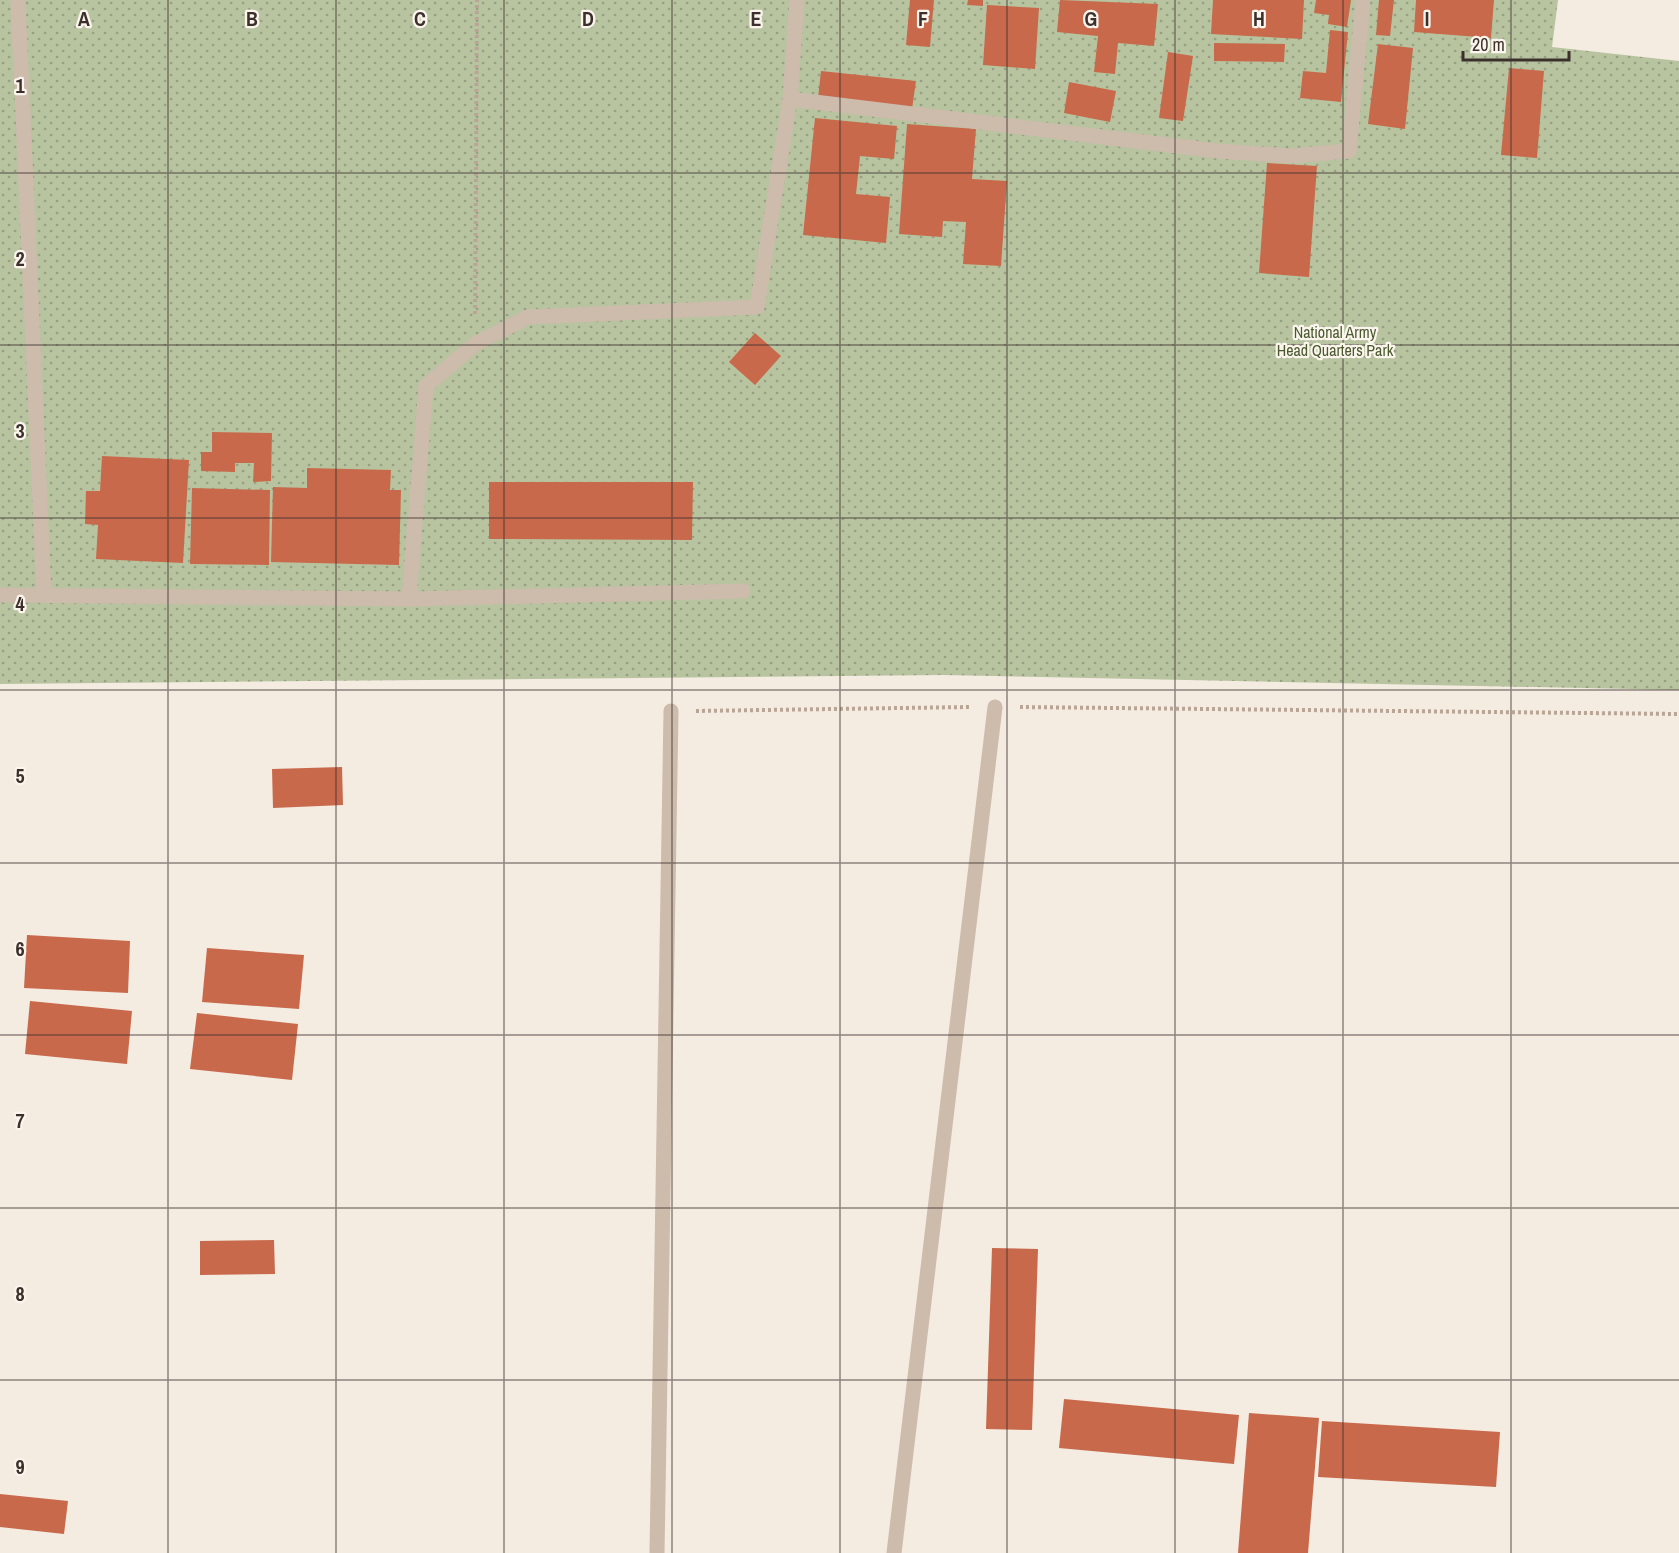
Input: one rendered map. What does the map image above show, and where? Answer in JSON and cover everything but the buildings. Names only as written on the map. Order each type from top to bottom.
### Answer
[{"type":"street","points":[[18,0],[44,596]]},
{"type":"street","points":[[409,599],[426,386],[475,344],[528,317],[757,307],[790,99],[797,0]]},
{"type":"street","points":[[790,99],[1218,151],[1290,156],[1349,151],[1363,0]]},
{"type":"street","points":[[0,595],[409,599],[743,591]]},
{"type":"street","points":[[894,1553],[995,706]]},
{"type":"street","points":[[657,1553],[671,711]]},
{"type":"path","points":[[475,344],[477,0]]},
{"type":"path","points":[[671,711],[995,706],[1679,714]]},
{"type":"green space","name":"National Army Head Quarters Park","points":[[0,0],[1558,0],[1552,47],[1679,61],[1679,690],[944,675],[0,684]]}]
